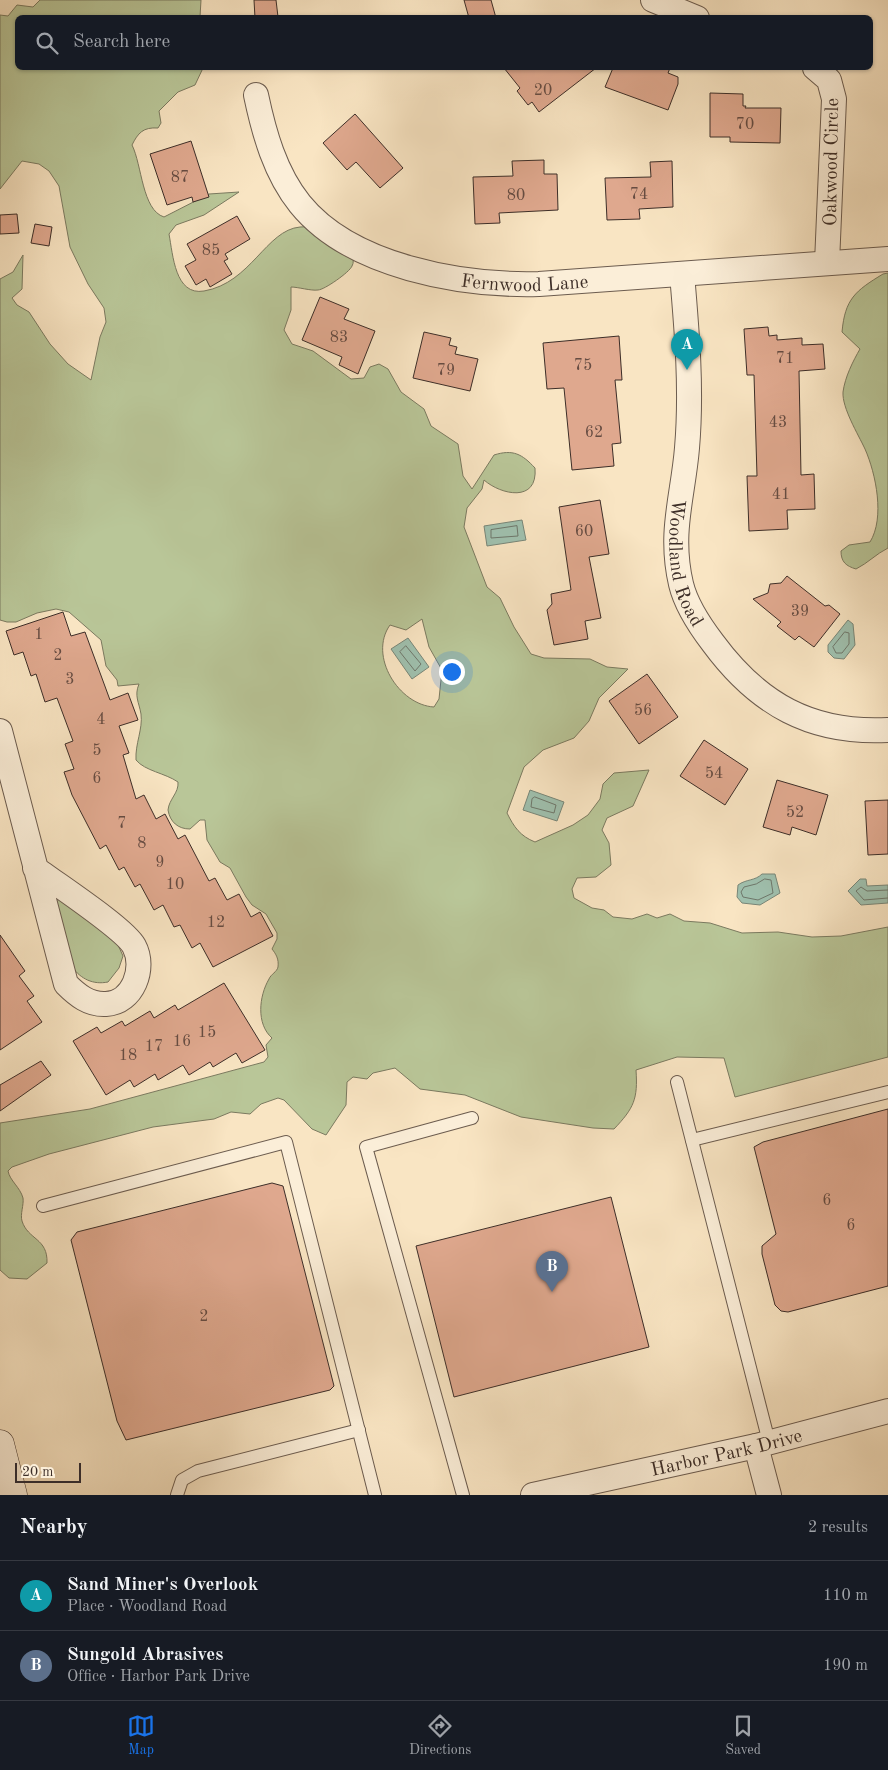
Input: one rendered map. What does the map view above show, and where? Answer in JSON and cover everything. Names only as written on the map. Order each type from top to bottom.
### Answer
[{"type":"main road","points":[[0,1444],[13,1495]]},
{"type":"street","points":[[653,0],[690,15]]},
{"type":"street","name":"Oakwood Circle","points":[[817,70],[829,80],[834,99],[827,263]]},
{"type":"street","name":"Fernwood Lane","points":[[256,95],[264,131],[278,167],[300,204],[329,231],[371,254],[428,272],[465,280],[500,284],[539,284],[888,259]]},
{"type":"street","name":"Woodland Road","points":[[682,274],[690,398],[687,450],[676,519],[676,548],[681,585],[696,618],[733,670],[748,685],[785,710],[823,724],[888,730]]},
{"type":"street","points":[[0,731],[35,868],[66,984],[77,995],[89,1001],[106,1004],[123,998],[135,984],[141,962],[134,945],[121,932],[35,868]]},
{"type":"street","name":"Harbor Park Drive","points":[[533,1495],[762,1444],[888,1411]]},
{"type":"street","points":[[762,1444],[769,1495]]},
{"type":"lane","points":[[677,1082],[762,1444]]},
{"type":"lane","points":[[692,1140],[888,1092]]},
{"type":"lane","points":[[463,1495],[366,1147],[472,1118]]},
{"type":"lane","points":[[43,1206],[286,1142],[375,1495]]},
{"type":"lane","points":[[177,1495],[182,1480],[198,1471],[359,1430]]},
{"type":"shaded area","points":[[40,0],[201,0],[200,15],[15,15],[15,70],[202,70],[195,85],[178,92],[159,111],[161,123],[158,128],[145,130],[136,137],[132,145],[143,186],[151,206],[164,217],[209,194],[239,192],[204,215],[176,225],[169,234],[174,263],[181,281],[194,291],[204,291],[220,286],[246,268],[277,237],[288,230],[300,227],[307,227],[321,232],[353,255],[353,264],[350,269],[331,284],[318,290],[291,287],[291,310],[284,330],[292,344],[313,351],[351,379],[364,378],[370,367],[379,364],[388,369],[401,392],[424,409],[431,426],[458,444],[463,476],[472,489],[494,455],[512,453],[526,459],[535,468],[531,487],[517,493],[508,492],[484,480],[482,489],[467,508],[464,527],[487,587],[500,598],[514,627],[531,654],[544,658],[590,659],[607,667],[628,669],[599,698],[589,721],[574,738],[543,750],[524,767],[507,813],[512,823],[525,837],[535,842],[573,825],[588,815],[600,799],[603,784],[614,773],[649,770],[633,806],[607,818],[602,830],[609,843],[611,865],[596,877],[577,878],[572,889],[574,898],[592,908],[604,910],[613,917],[632,919],[647,914],[657,918],[670,914],[684,921],[710,923],[742,933],[778,932],[812,937],[841,936],[888,927],[888,1057],[735,1097],[724,1058],[677,1057],[636,1070],[636,1088],[633,1102],[626,1115],[614,1129],[593,1128],[521,1117],[465,1095],[420,1089],[395,1068],[373,1073],[367,1079],[353,1077],[347,1082],[346,1105],[326,1135],[312,1129],[284,1100],[278,1098],[261,1104],[250,1114],[231,1112],[214,1119],[153,1127],[49,1154],[12,1167],[8,1171],[9,1175],[23,1198],[22,1221],[44,1249],[47,1263],[27,1279],[9,1278],[0,1270],[0,1123],[90,1109],[264,1062],[268,1057],[266,1045],[272,1038],[263,1025],[261,1001],[270,977],[277,969],[278,964],[277,957],[272,949],[277,939],[277,933],[266,914],[252,905],[246,897],[230,868],[220,862],[207,840],[205,820],[200,820],[190,829],[182,828],[175,824],[168,810],[178,782],[145,767],[136,760],[141,720],[137,696],[139,684],[118,686],[117,680],[106,666],[101,640],[69,612],[56,609],[37,613],[16,622],[0,620],[0,279],[13,272],[23,255],[22,289],[12,298],[17,305],[29,312],[50,344],[68,364],[91,380],[100,337],[106,322],[104,308],[88,284],[70,247],[59,186],[49,171],[39,164],[22,161],[0,189],[0,15],[8,16],[17,5],[33,7]],"holes":[[[422,619],[429,647],[442,670],[439,699],[434,707],[421,704],[409,698],[391,677],[385,664],[383,651],[384,637],[390,625],[406,630]]]},
{"type":"shaded area","points":[[888,273],[888,548],[856,569],[845,563],[841,551],[849,545],[870,542],[875,532],[878,509],[873,471],[843,398],[847,375],[860,349],[842,332],[843,321],[853,297],[865,286],[883,274]]},
{"type":"shaded area","points":[[50,884],[118,945],[123,956],[119,968],[108,982],[92,982],[79,975],[72,967]]},
{"type":"water","points":[[522,520],[526,540],[487,546],[484,526]]},
{"type":"water","points":[[848,620],[853,624],[855,645],[844,659],[834,658],[828,652],[828,645]]},
{"type":"water","points":[[408,638],[429,667],[412,679],[391,649]]},
{"type":"water","points":[[530,790],[564,802],[557,821],[523,810]]},
{"type":"water","points":[[762,874],[775,874],[780,893],[760,905],[742,903],[737,897],[738,885]]},
{"type":"water","points":[[860,879],[866,879],[867,886],[888,885],[888,903],[861,905],[848,891]]},
{"type":"building","points":[[254,0],[276,0],[278,15],[255,15]]},
{"type":"building","points":[[464,0],[491,0],[495,15],[468,15]]},
{"type":"building","points":[[506,70],[593,70],[539,112],[532,102],[528,105],[517,91],[520,88]]},
{"type":"building","points":[[612,70],[669,70],[668,73],[678,77],[678,84],[668,110],[605,87]]},
{"type":"building","points":[[710,93],[743,94],[743,106],[746,106],[745,108],[781,108],[780,143],[730,142],[730,137],[710,137]]},
{"type":"building","points":[[355,114],[403,168],[380,188],[356,162],[347,170],[323,143]]},
{"type":"building","points":[[191,141],[209,197],[193,202],[192,197],[167,205],[150,154]]},
{"type":"building","points":[[544,160],[544,174],[557,174],[558,210],[499,213],[500,223],[475,224],[473,177],[513,176],[512,161]]},
{"type":"building","points":[[672,161],[673,207],[639,209],[640,219],[607,220],[605,178],[651,177],[650,162]]},
{"type":"building","points":[[17,214],[19,233],[0,234],[0,215]]},
{"type":"building","points":[[237,216],[250,239],[225,254],[228,259],[224,261],[232,274],[210,287],[206,279],[196,285],[185,266],[196,260],[187,244]]},
{"type":"building","points":[[35,224],[52,227],[49,246],[31,243]]},
{"type":"building","points":[[320,297],[349,309],[344,319],[375,331],[358,374],[339,365],[342,357],[302,340]]},
{"type":"building","points":[[768,327],[769,336],[777,335],[777,340],[802,338],[802,345],[823,344],[825,369],[799,371],[801,475],[814,474],[815,509],[787,510],[788,529],[749,531],[747,476],[757,476],[754,375],[747,375],[744,329]]},
{"type":"building","points":[[424,332],[451,338],[449,345],[457,347],[455,354],[478,359],[470,391],[413,378]]},
{"type":"building","points":[[619,336],[622,380],[615,380],[621,443],[612,444],[614,466],[572,470],[564,388],[547,389],[543,343]]},
{"type":"building","points":[[600,500],[609,554],[589,557],[601,618],[585,621],[588,639],[554,645],[547,610],[552,604],[551,594],[571,590],[559,507]]},
{"type":"building","points":[[787,576],[825,606],[829,605],[840,614],[814,647],[799,636],[795,640],[777,626],[781,622],[753,599],[768,593],[770,584],[781,583]]},
{"type":"building","points":[[63,612],[71,636],[85,632],[110,700],[128,693],[138,720],[119,726],[129,753],[123,755],[136,799],[144,795],[156,819],[165,814],[178,839],[185,835],[209,881],[215,878],[227,900],[239,894],[251,917],[260,912],[273,936],[213,967],[200,943],[192,948],[180,925],[174,927],[163,905],[154,910],[140,884],[135,887],[124,867],[119,870],[106,845],[100,849],[72,795],[64,772],[74,769],[65,744],[73,741],[57,698],[45,702],[36,674],[31,676],[23,652],[14,655],[6,631]]},
{"type":"building","points":[[647,674],[678,717],[639,744],[609,701]]},
{"type":"building","points":[[704,740],[748,769],[725,805],[680,776]]},
{"type":"building","points":[[777,780],[828,795],[816,835],[792,827],[790,835],[763,827]]},
{"type":"building","points":[[888,800],[888,854],[868,855],[865,801]]},
{"type":"building","points":[[0,935],[25,971],[19,976],[34,996],[27,1001],[42,1022],[0,1050]]},
{"type":"building","points":[[224,983],[265,1050],[242,1063],[236,1053],[213,1067],[210,1062],[189,1075],[183,1065],[158,1080],[155,1074],[134,1087],[130,1080],[106,1095],[73,1041],[97,1027],[101,1033],[122,1021],[125,1026],[150,1011],[154,1018],[175,1005],[178,1010]]},
{"type":"building","points":[[41,1061],[51,1075],[0,1111],[0,1085]]},
{"type":"building","points":[[888,1109],[888,1286],[788,1312],[781,1311],[775,1305],[762,1254],[762,1246],[776,1234],[754,1147],[763,1142]]},
{"type":"building","points":[[272,1183],[283,1186],[334,1386],[330,1390],[126,1440],[117,1421],[71,1240],[77,1232]]},
{"type":"building","points":[[611,1197],[649,1347],[454,1397],[416,1246]]},
{"type":"place","name":"Sand Miner's Overlook","points":[[687,370]]},
{"type":"place","name":"Sungold Abrasives","points":[[552,1292]]}]
